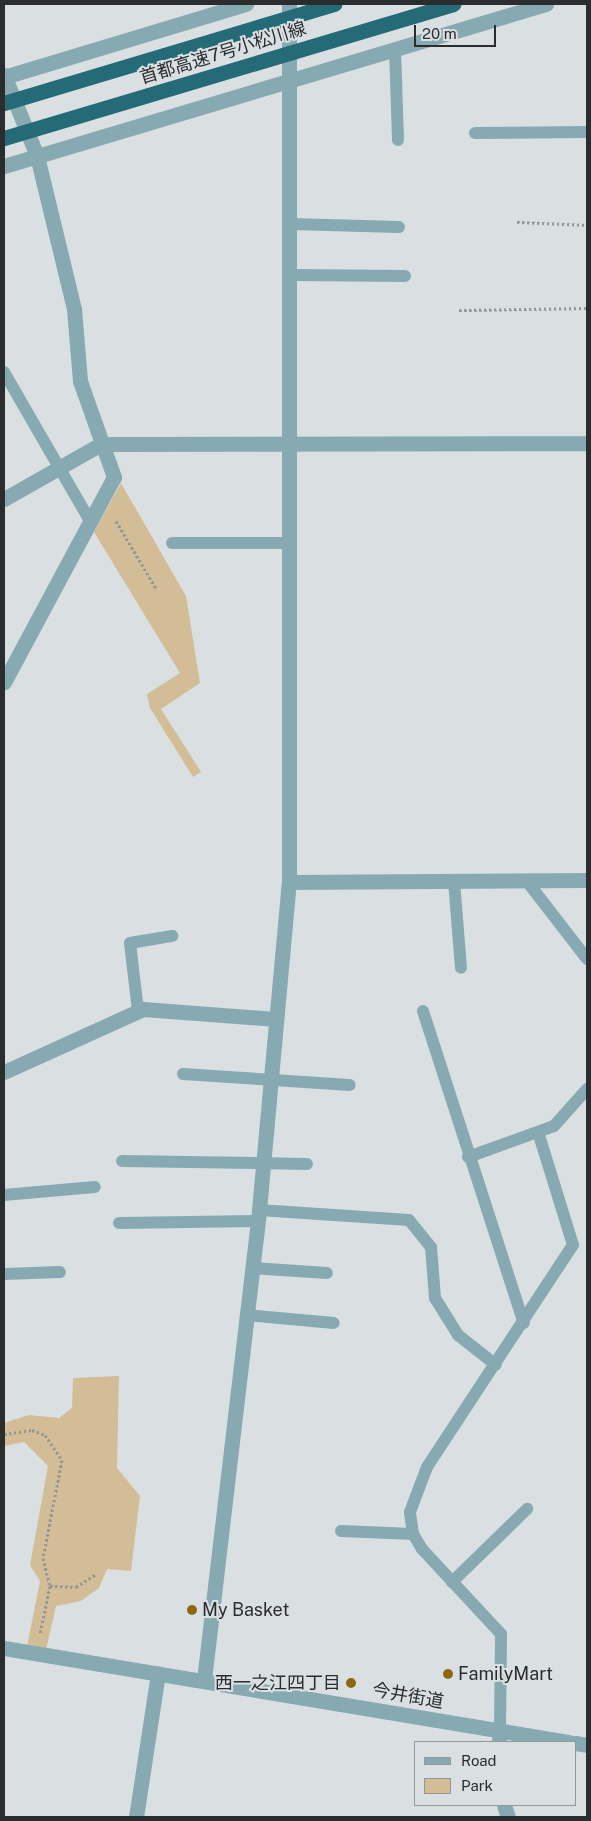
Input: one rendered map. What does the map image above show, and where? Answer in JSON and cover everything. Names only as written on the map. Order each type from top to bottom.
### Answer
[{"type":"highway","name":"首都高速7号小松川線","points":[[4,103],[335,4]]},
{"type":"highway","name":"首都高速7号小松川線","points":[[4,138],[453,4]]},
{"type":"street","points":[[4,682],[114,477],[80,381],[74,309],[36,156],[4,76],[246,4]]},
{"type":"street","points":[[204,1680],[258,1216],[289,882],[286,543],[291,274],[289,4]]},
{"type":"street","points":[[4,166],[546,4]]},
{"type":"street","points":[[4,499],[101,444],[288,440],[587,443]]},
{"type":"street","points":[[289,882],[587,880]]},
{"type":"street","points":[[4,1072],[138,1011],[276,1019]]},
{"type":"street","name":"今井街道","points":[[4,1648],[204,1680],[499,1737],[555,1741]]},
{"type":"street","points":[[136,1817],[158,1674]]},
{"type":"lane","points":[[395,48],[398,140]]},
{"type":"lane","points":[[475,133],[587,132]]},
{"type":"lane","points":[[290,224],[399,227]]},
{"type":"lane","points":[[291,274],[405,276]]},
{"type":"lane","points":[[4,372],[90,522]]},
{"type":"lane","points":[[172,542],[286,543]]},
{"type":"lane","points":[[526,880],[587,959]]},
{"type":"lane","points":[[454,881],[461,968]]},
{"type":"lane","points":[[138,1011],[130,942],[172,936]]},
{"type":"lane","points":[[423,1011],[468,1157],[524,1323]]},
{"type":"lane","points":[[183,1074],[350,1085]]},
{"type":"lane","points":[[468,1157],[554,1126],[587,1089]]},
{"type":"lane","points":[[499,1737],[501,1634],[452,1582],[413,1534],[410,1512],[427,1467],[524,1323],[573,1245],[538,1132]]},
{"type":"lane","points":[[122,1161],[307,1164]]},
{"type":"lane","points":[[4,1195],[95,1187]]},
{"type":"lane","points":[[119,1223],[258,1216],[409,1220],[431,1247],[435,1298],[458,1335],[496,1365]]},
{"type":"lane","points":[[252,1268],[327,1273]]},
{"type":"lane","points":[[4,1274],[60,1272]]},
{"type":"lane","points":[[246,1315],[334,1323]]},
{"type":"lane","points":[[452,1582],[527,1509]]},
{"type":"lane","points":[[340,1531],[413,1534]]},
{"type":"path","points":[[517,222],[587,226]]},
{"type":"path","points":[[459,310],[587,308]]},
{"type":"path","points":[[103,499],[157,590]]},
{"type":"path","points":[[4,1434],[32,1430],[45,1435],[62,1460],[43,1558],[50,1586],[36,1654]]},
{"type":"path","points":[[50,1586],[76,1587],[96,1574]]},
{"type":"green space","points":[[121,483],[186,596],[200,683],[161,709],[201,772],[193,777],[150,708],[147,694],[180,673],[94,532]]},
{"type":"green space","points":[[119,1376],[117,1468],[140,1496],[131,1571],[107,1569],[99,1588],[81,1601],[56,1606],[46,1650],[27,1646],[40,1581],[30,1565],[48,1466],[24,1442],[4,1446],[4,1423],[29,1415],[59,1418],[72,1408],[73,1378]]},
{"type":"place","name":"My Basket","points":[[192,1610]]},
{"type":"place","name":"FamilyMart","points":[[448,1674]]},
{"type":"place","name":"西一之江四丁目","points":[[351,1683]]}]
